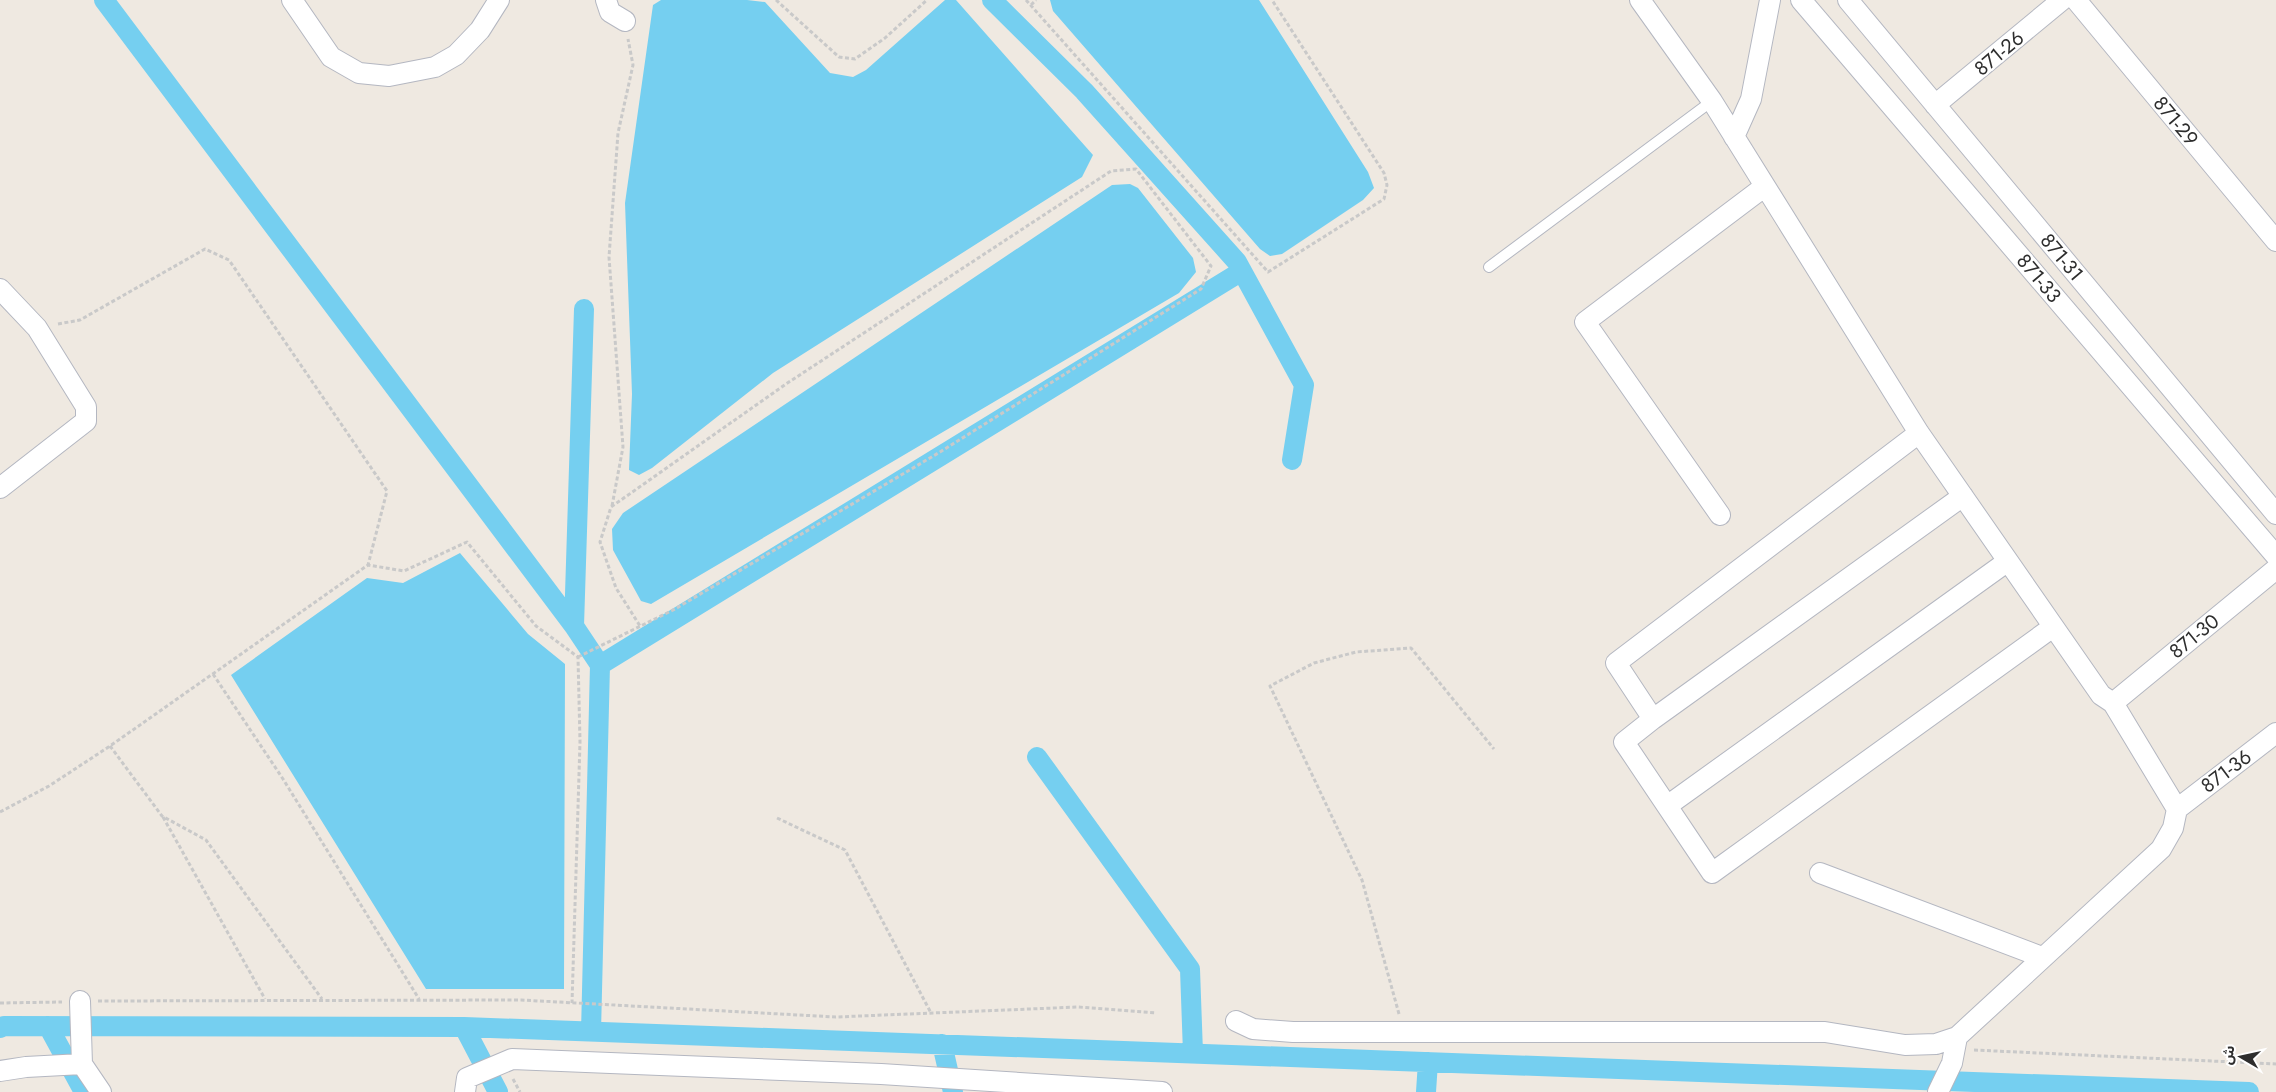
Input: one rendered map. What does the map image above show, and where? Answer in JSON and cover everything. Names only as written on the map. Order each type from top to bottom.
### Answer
[{"type":"street","points":[[292,0],[331,57],[359,73],[389,76],[435,67],[456,55],[480,30],[499,0]]},
{"type":"street","points":[[606,0],[610,12],[625,21]]},
{"type":"street","points":[[1640,0],[1712,101],[1919,433],[2101,695],[2112,703],[2177,809],[2173,828],[2161,849],[2042,957],[1956,1043],[1952,1063],[1938,1092]]},
{"type":"street","points":[[1734,137],[1751,99],[1770,0]]},
{"type":"street","points":[[1756,78],[1764,65],[1769,51],[1779,0]]},
{"type":"street","name":"871-33","points":[[1801,0],[2276,556]]},
{"type":"street","name":"871-31","points":[[1848,0],[2276,514]]},
{"type":"street","name":"871-26","points":[[1935,105],[2062,0]]},
{"type":"street","name":"871-29","points":[[2076,0],[2276,241]]},
{"type":"street","points":[[1720,515],[1585,322],[1764,187]]},
{"type":"street","points":[[0,289],[37,328],[86,407],[86,421],[0,488]]},
{"type":"street","points":[[1653,719],[1616,663],[1919,433]]},
{"type":"street","points":[[1963,496],[1653,719],[1624,742],[1712,872],[2053,627]]},
{"type":"street","points":[[1668,806],[2008,561]]},
{"type":"street","name":"871-30","points":[[2112,703],[2276,569]]},
{"type":"street","name":"871-36","points":[[2177,809],[2276,733]]},
{"type":"street","points":[[1820,873],[2042,957]]},
{"type":"street","points":[[80,1002],[82,1064],[101,1092]]},
{"type":"street","points":[[1236,1021],[1253,1029],[1293,1032],[1825,1032],[1905,1044],[1956,1043]]},
{"type":"street","points":[[465,1092],[467,1078],[512,1059],[881,1074],[1162,1092]]},
{"type":"street","points":[[0,1071],[26,1067],[82,1064]]},
{"type":"lane","points":[[1489,267],[1712,101]]},
{"type":"path","points":[[776,0],[839,58],[855,59],[886,38],[927,0]]},
{"type":"path","points":[[1026,0],[1268,272],[1384,199],[1387,185],[1384,173],[1272,0]]},
{"type":"path","points":[[1031,5],[1036,0]]},
{"type":"path","points":[[625,21],[633,65],[618,134],[609,257],[623,447],[611,507],[600,542],[616,588],[640,626]]},
{"type":"path","points":[[578,657],[675,609],[940,452],[1201,289],[1211,266],[1136,170],[1112,171],[786,384],[611,507]]},
{"type":"path","points":[[0,812],[49,786],[110,746],[368,565],[387,491],[229,260],[205,249],[80,320],[37,328]]},
{"type":"path","points":[[368,565],[404,571],[466,542],[536,626],[578,657]]},
{"type":"path","points":[[1404,1032],[1362,880],[1270,686],[1314,663],[1356,652],[1411,648],[1494,749]]},
{"type":"path","points":[[572,1003],[580,742],[578,657]]},
{"type":"path","points":[[213,674],[283,779],[419,1000]]},
{"type":"path","points":[[110,746],[162,816],[265,1000]]},
{"type":"path","points":[[162,816],[206,840],[322,1000]]},
{"type":"path","points":[[777,818],[845,850],[931,1013]]},
{"type":"path","points":[[0,1003],[521,1000],[836,1017],[1078,1007],[1156,1013]]},
{"type":"path","points":[[1956,1043],[2276,1064]]},
{"type":"water","points":[[661,0],[747,0],[765,2],[830,73],[853,77],[866,70],[945,0],[956,0],[1093,155],[1082,177],[773,373],[652,468],[639,475],[629,470],[632,394],[625,203],[653,5]]},
{"type":"water","points":[[1050,0],[1259,0],[1368,172],[1374,188],[1363,200],[1282,254],[1270,256],[1260,249],[1053,11]]},
{"type":"water","points":[[1130,184],[1138,188],[1193,258],[1196,272],[1179,293],[651,604],[641,601],[613,550],[612,529],[623,513],[1112,185]]},
{"type":"water","points":[[460,553],[528,634],[565,664],[564,989],[426,989],[231,675],[367,578],[403,583]]},
{"type":"waterway","points":[[104,0],[574,626]]},
{"type":"waterway","points":[[992,0],[1084,91],[1237,262],[1304,385],[1292,460]]},
{"type":"waterway","points":[[591,1032],[600,665],[1242,271]]},
{"type":"waterway","points":[[584,309],[574,626],[600,665]]},
{"type":"waterway","points":[[1037,757],[1190,969],[1193,1053]]},
{"type":"waterway","points":[[0,1028],[4,1026],[464,1027],[2249,1092]]},
{"type":"waterway","points":[[48,1026],[84,1092]]},
{"type":"waterway","points":[[464,1027],[498,1092]]},
{"type":"waterway","points":[[942,1044],[953,1092]]},
{"type":"waterway","points":[[1426,1092],[1428,1062]]}]
